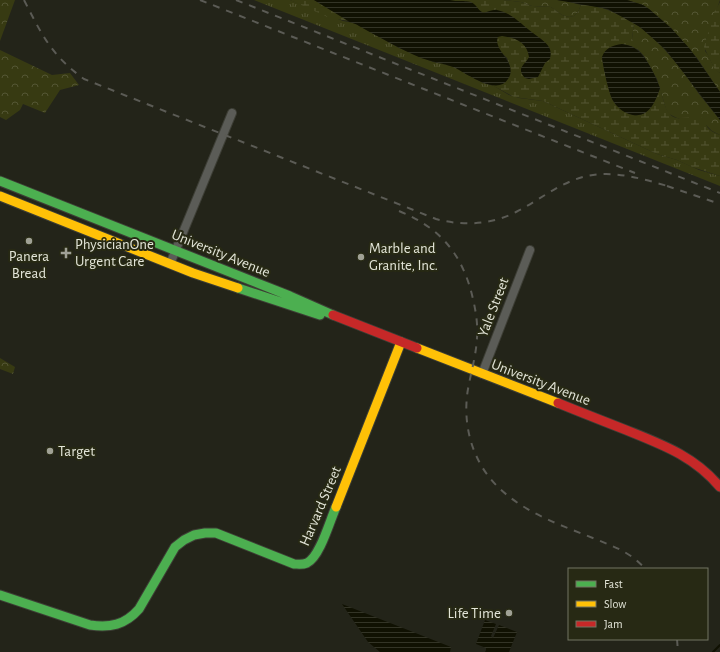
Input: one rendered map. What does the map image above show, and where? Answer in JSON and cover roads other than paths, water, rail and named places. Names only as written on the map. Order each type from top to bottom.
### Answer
[{"type":"main road","name":"University Avenue","points":[[0,180],[301,300],[342,319],[675,451],[690,460],[709,475],[720,487]]},
{"type":"main road","name":"University Avenue","points":[[0,196],[170,264],[289,306],[342,319]]},
{"type":"main road","name":"Harvard Street","points":[[0,595],[80,622],[99,627],[109,626],[120,623],[134,615],[144,601],[175,547],[193,535],[204,532],[216,533],[294,564],[300,565],[308,563],[316,554],[324,536],[401,342]]},
{"type":"street","points":[[170,264],[232,113]]},
{"type":"street","name":"Yale Street","points":[[482,374],[530,250]]},
{"type":"waterway","points":[[713,652],[720,645]]},
{"type":"railway","points":[[24,0],[48,44],[63,61],[84,79],[436,219],[456,223],[476,223],[497,220],[516,212],[568,182],[598,174],[629,176],[671,187]]},
{"type":"railway","points":[[200,0],[635,173]]},
{"type":"railway","points":[[236,0],[720,193]]},
{"type":"railway","points":[[667,186],[720,204]]},
{"type":"railway","points":[[399,211],[427,226],[448,245],[456,256],[469,283],[475,309],[477,333],[476,351],[466,402],[466,415],[475,454],[488,476],[510,498],[525,508],[557,524],[623,551],[634,558],[645,568]]},
{"type":"railway","points":[[677,640],[678,652]]},
{"type":"place","name":"Panera Bread","points":[[29,241]]},
{"type":"place","name":"PhysicianOne Urgent Care","points":[[66,253]]},
{"type":"place","name":"Marble and Granite, Inc.","points":[[361,257]]},
{"type":"place","name":"Target","points":[[50,451]]},
{"type":"place","name":"Life Time","points":[[509,613]]}]
